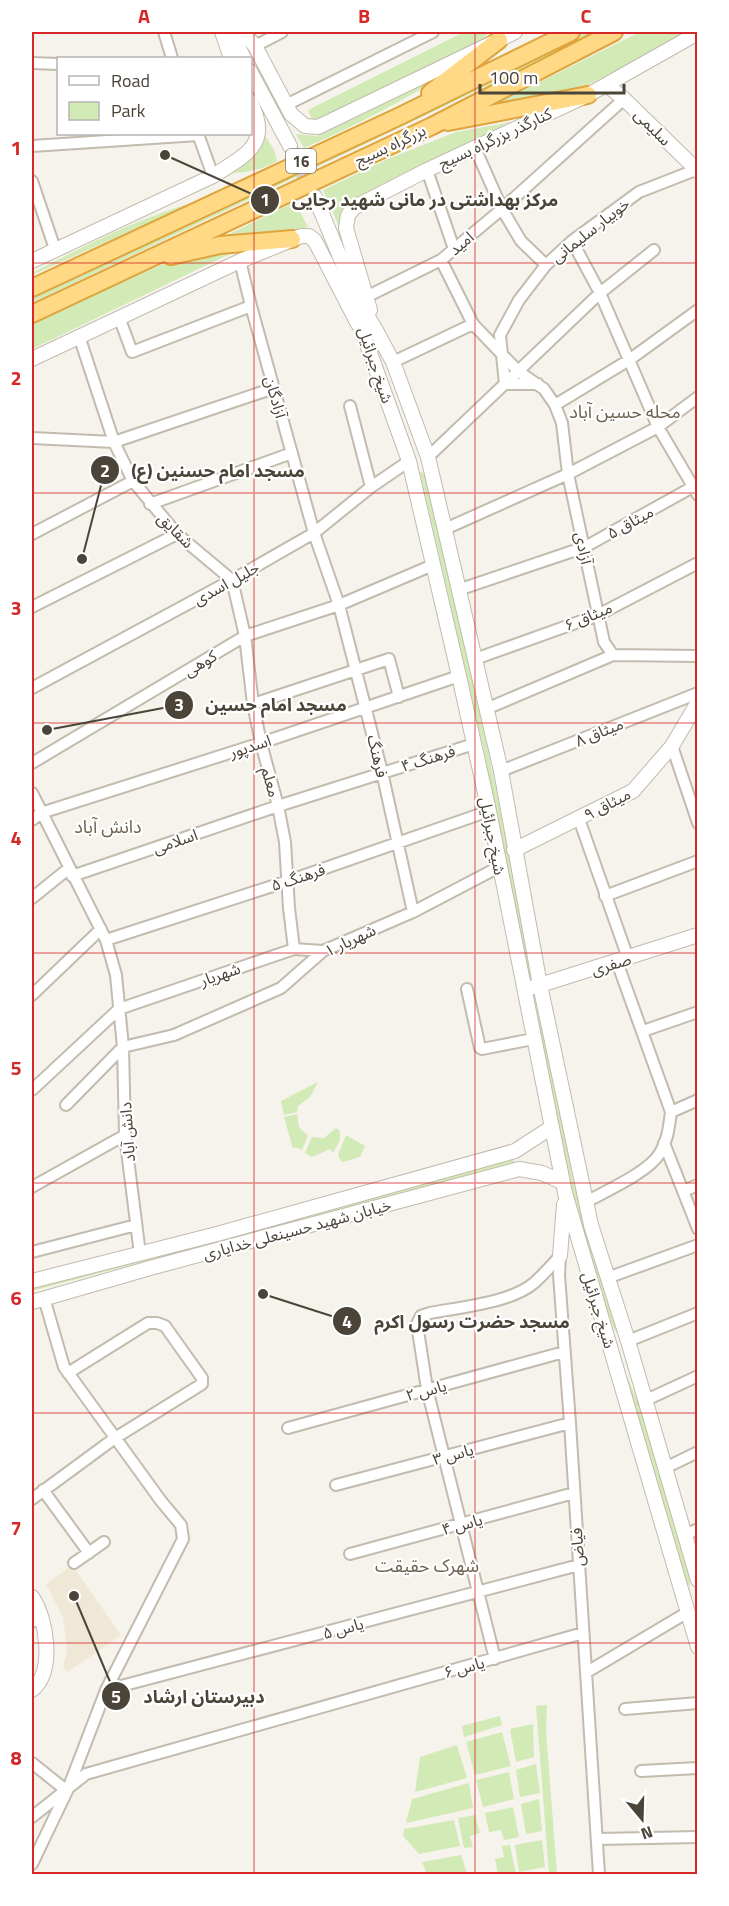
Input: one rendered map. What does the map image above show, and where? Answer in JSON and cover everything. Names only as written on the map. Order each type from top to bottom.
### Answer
[{"type":"highway","name":"بزرگراه بسیج","points":[[32,288],[400,116],[571,32]]},
{"type":"highway","name":"بزرگراه بسیج","points":[[32,314],[432,126],[614,32]]},
{"type":"highway","points":[[400,116],[501,36]]},
{"type":"highway","points":[[432,126],[588,95]]},
{"type":"highway","points":[[138,264],[220,245],[292,239]]},
{"type":"street","points":[[164,32],[172,57]]},
{"type":"street","points":[[222,32],[231,57]]},
{"type":"street","points":[[230,32],[243,57]]},
{"type":"street","points":[[243,32],[255,46],[291,114],[305,126],[318,127],[501,36],[514,32]]},
{"type":"street","points":[[255,46],[282,32]]},
{"type":"street","points":[[286,105],[433,32]]},
{"type":"street","name":"کنارگذر بزرگراه بسیج","points":[[362,299],[346,228],[348,216],[355,207],[427,170],[588,95],[698,33]]},
{"type":"street","points":[[32,63],[57,64]]},
{"type":"street","points":[[252,75],[290,146]]},
{"type":"street","name":"سلیمی","points":[[607,85],[697,171]]},
{"type":"street","name":"امید","points":[[362,299],[441,260],[502,209],[624,99]]},
{"type":"street","points":[[32,261],[213,176],[251,149],[257,139],[260,126],[252,104]]},
{"type":"street","points":[[32,146],[184,135]]},
{"type":"street","points":[[198,135],[222,198]]},
{"type":"street","points":[[475,148],[502,209],[521,242],[546,264]]},
{"type":"street","points":[[427,170],[454,249]]},
{"type":"street","name":"خوبیار سلیمانی","points":[[505,384],[500,335],[519,300],[546,264],[572,241],[639,192],[697,171]]},
{"type":"street","points":[[32,181],[34,198],[55,249]]},
{"type":"street","points":[[315,197],[362,299]]},
{"type":"street","points":[[32,359],[118,316],[301,236],[309,236],[315,241],[371,334]]},
{"type":"street","points":[[572,241],[600,293],[658,427],[696,488]]},
{"type":"street","points":[[428,457],[600,293],[654,250]]},
{"type":"street","name":"آزادی","points":[[441,260],[473,324],[519,372],[539,384],[555,405],[562,423],[568,474],[604,642],[613,655]]},
{"type":"street","name":"آزادگان","points":[[240,261],[314,533]]},
{"type":"street","name":"شیخ جبرائیل","points":[[362,299],[409,461],[459,676],[489,811],[563,1188],[693,1609],[698,1647]]},
{"type":"street","points":[[118,316],[132,352],[251,306]]},
{"type":"street","points":[[555,405],[629,360],[698,310]]},
{"type":"street","points":[[393,362],[473,324]]},
{"type":"street","name":"شیخ جبرائیل","points":[[371,334],[393,362],[428,457],[501,771],[540,985],[586,1202],[665,1468],[691,1532],[698,1580]]},
{"type":"street","name":"شقایق","points":[[79,336],[114,442],[133,481],[177,534],[232,580]]},
{"type":"street","points":[[505,384],[539,384]]},
{"type":"street","points":[[32,438],[114,442],[274,388]]},
{"type":"street","points":[[445,529],[568,474],[658,427],[698,397]]},
{"type":"street","points":[[350,406],[371,487]]},
{"type":"street","points":[[150,504],[292,453]]},
{"type":"street","name":"جلیل اسدی","points":[[32,688],[314,533],[371,487],[409,461]]},
{"type":"street","points":[[32,534],[133,481]]},
{"type":"street","name":"میثاق ۵","points":[[459,590],[585,547],[696,488]]},
{"type":"street","name":"فرهنگ","points":[[314,533],[339,605],[366,707],[413,912]]},
{"type":"street","points":[[32,607],[177,534]]},
{"type":"street","name":"میثاق ۶","points":[[475,659],[598,615],[698,563]]},
{"type":"street","name":"کوهی","points":[[32,763],[245,636],[339,605],[433,565]]},
{"type":"street","name":"معلم","points":[[232,580],[245,636],[253,704],[285,842],[294,949]]},
{"type":"street","points":[[486,709],[613,655],[698,656]]},
{"type":"street","points":[[253,704],[389,659],[399,697]]},
{"type":"street","name":"اسدپور","points":[[41,813],[261,743],[459,676]]},
{"type":"street","name":"میثاق ۸","points":[[501,771],[698,693]]},
{"type":"street","name":"میثاق ۹","points":[[514,850],[633,791],[672,746],[698,702]]},
{"type":"street","name":"فرهنگ ۴","points":[[278,806],[474,744]]},
{"type":"street","points":[[672,746],[698,823]]},
{"type":"street","points":[[687,792],[698,787]]},
{"type":"street","name":"دانش آباد","points":[[32,793],[70,872],[101,929],[116,975],[123,1047],[125,1135],[140,1254]]},
{"type":"street","name":"اسلامی","points":[[70,872],[278,806]]},
{"type":"street","name":"فرهنگ ۵","points":[[106,940],[398,844],[489,811]]},
{"type":"street","points":[[32,820],[41,813]]},
{"type":"street","points":[[579,819],[605,896],[643,1031],[671,1112],[669,1132],[660,1154],[636,1175],[586,1202]]},
{"type":"street","points":[[605,896],[698,861]]},
{"type":"street","name":"شهریار ۱","points":[[123,1047],[174,1035],[281,988],[323,951],[413,912],[499,867]]},
{"type":"street","points":[[32,898],[70,872]]},
{"type":"street","points":[[32,995],[101,929]]},
{"type":"street","name":"صفری","points":[[524,989],[698,935]]},
{"type":"street","name":"شهریار","points":[[119,1009],[294,949],[323,951]]},
{"type":"street","points":[[467,989],[480,1048],[533,1039]]},
{"type":"street","points":[[32,1090],[119,1009]]},
{"type":"street","points":[[643,1031],[698,1012]]},
{"type":"street","points":[[66,1105],[123,1047]]},
{"type":"street","points":[[671,1112],[698,1100]]},
{"type":"street","name":"خیابان شهید حسینعلی خدایاری","points":[[32,1281],[140,1254],[515,1151],[552,1127]]},
{"type":"street","points":[[32,1187],[125,1135]]},
{"type":"street","points":[[664,1143],[698,1229]]},
{"type":"street","points":[[515,1151],[519,1157],[519,1169]]},
{"type":"street","name":"خیابان شهید حسینعلی خدایاری","points":[[38,1300],[519,1169],[542,1173],[563,1188]]},
{"type":"street","points":[[683,1191],[698,1185]]},
{"type":"street","points":[[560,1256],[563,1188]]},
{"type":"street","points":[[32,1252],[136,1226]]},
{"type":"street","points":[[608,1278],[698,1245]]},
{"type":"street","points":[[495,1659],[427,1389],[417,1324],[421,1316],[519,1293],[534,1283],[566,1251],[581,1252]]},
{"type":"street","name":"فیاض","points":[[560,1256],[559,1275],[599,1875]]},
{"type":"street","points":[[32,1864],[67,1791],[106,1690],[183,1539],[181,1525],[64,1367],[38,1300]]},
{"type":"street","points":[[610,1346],[698,1313]]},
{"type":"street","points":[[32,1499],[115,1438],[202,1384],[201,1374],[165,1326],[157,1323],[148,1323],[68,1373]]},
{"type":"street","name":"یاس ۲","points":[[288,1428],[564,1352]]},
{"type":"street","points":[[644,1401],[698,1376]]},
{"type":"street","name":"یاس ۳","points":[[336,1485],[570,1423]]},
{"type":"street","points":[[665,1468],[698,1452]]},
{"type":"street","points":[[43,1490],[89,1553]]},
{"type":"street","name":"یاس ۴","points":[[350,1554],[574,1493]]},
{"type":"street","points":[[74,1563],[104,1542]]},
{"type":"street","name":"یاس ۵","points":[[106,1690],[579,1565]]},
{"type":"street","points":[[32,1597],[46,1649],[45,1663],[36,1687],[32,1690]]},
{"type":"street","points":[[587,1672],[693,1609]]},
{"type":"street","name":"یاس ۶","points":[[32,1817],[86,1774],[583,1633]]},
{"type":"street","points":[[625,1709],[698,1703]]},
{"type":"street","points":[[32,1763],[67,1791]]},
{"type":"street","points":[[641,1771],[698,1768]]},
{"type":"street","points":[[598,1839],[698,1837]]},
{"type":"shaded area","points":[[72,1565],[121,1635],[68,1672],[63,1667],[67,1650],[63,1617],[46,1584]]},
{"type":"green space","points":[[464,32],[489,32],[479,45],[372,97],[313,122],[308,110]]},
{"type":"green space","points":[[584,32],[597,32],[32,303],[32,297]]},
{"type":"green space","points":[[640,32],[688,32],[571,93],[488,108]]},
{"type":"green space","points":[[454,69],[380,112],[304,148],[296,134],[317,136]]},
{"type":"green space","points":[[517,121],[351,202],[340,229],[323,190],[388,159],[456,132]]},
{"type":"green space","points":[[263,132],[274,150],[277,161],[259,169],[228,174],[227,172]]},
{"type":"green space","points":[[196,202],[32,275],[112,233]]},
{"type":"green space","points":[[295,202],[308,227],[205,246]]},
{"type":"green space","points":[[240,249],[32,349],[33,322],[168,262]]},
{"type":"green space","points":[[420,472],[425,474],[428,485],[489,755],[533,972],[530,976],[526,974],[485,755]]},
{"type":"green space","points":[[535,1004],[550,1055],[573,1181],[619,1335],[614,1329],[602,1298],[568,1182]]},
{"type":"green space","points":[[318,1082],[310,1097],[298,1106],[297,1112],[284,1115],[281,1101]]},
{"type":"green space","points":[[297,1114],[299,1127],[308,1136],[302,1150],[295,1147],[293,1149],[284,1117]]},
{"type":"green space","points":[[336,1128],[340,1131],[340,1140],[333,1153],[330,1149],[312,1157],[305,1153],[312,1137],[324,1138]]},
{"type":"green space","points":[[346,1135],[365,1146],[360,1157],[343,1162],[338,1155]]},
{"type":"green space","points":[[514,1159],[512,1164],[32,1291],[32,1286]]},
{"type":"green space","points":[[621,1362],[640,1407],[691,1579],[690,1586],[686,1584]]},
{"type":"green space","points":[[547,1705],[546,1731],[557,1874],[549,1874],[536,1706]]},
{"type":"green space","points":[[500,1716],[502,1725],[464,1737],[462,1726]]},
{"type":"green space","points":[[533,1724],[534,1757],[516,1762],[510,1729]]},
{"type":"green space","points":[[502,1732],[511,1766],[475,1775],[466,1742]]},
{"type":"green space","points":[[457,1745],[467,1778],[415,1792],[420,1757]]},
{"type":"green space","points":[[536,1764],[540,1793],[520,1797],[516,1770]]},
{"type":"green space","points":[[509,1772],[514,1799],[483,1807],[476,1780]]},
{"type":"green space","points":[[469,1783],[473,1808],[406,1823],[412,1799]]},
{"type":"green space","points":[[539,1799],[542,1831],[526,1834],[521,1804]]},
{"type":"green space","points":[[513,1807],[519,1837],[504,1840],[501,1830],[489,1832],[485,1813]]},
{"type":"green space","points":[[475,1815],[480,1833],[470,1836],[473,1847],[464,1848],[458,1818]]},
{"type":"green space","points":[[454,1820],[460,1846],[419,1854],[403,1836],[404,1829]]},
{"type":"green space","points":[[542,1840],[545,1867],[519,1872],[515,1845]]},
{"type":"green space","points":[[510,1845],[516,1874],[498,1874],[495,1859],[504,1857],[502,1846]]},
{"type":"green space","points":[[461,1855],[467,1874],[427,1874],[422,1862]]},
{"type":"tunnel","points":[[290,146],[312,193]]},
{"type":"place","name":"مرکز بهداشتی در مانی شهید رجایی","points":[[165,155]]},
{"type":"place","name":"مسجد امام حسنین (ع)","points":[[82,559]]},
{"type":"place","name":"مسجد امام حسین","points":[[47,730]]},
{"type":"place","name":"مسجد حضرت رسول اکرم","points":[[263,1294]]},
{"type":"place","name":"دبیرستان ارشاد","points":[[74,1596]]},
{"type":"district","name":"محله حسین آباد","points":[[625,411]]},
{"type":"district","name":"دانش آباد","points":[[108,826]]},
{"type":"district","name":"شهرک حقیقت","points":[[427,1565]]}]
